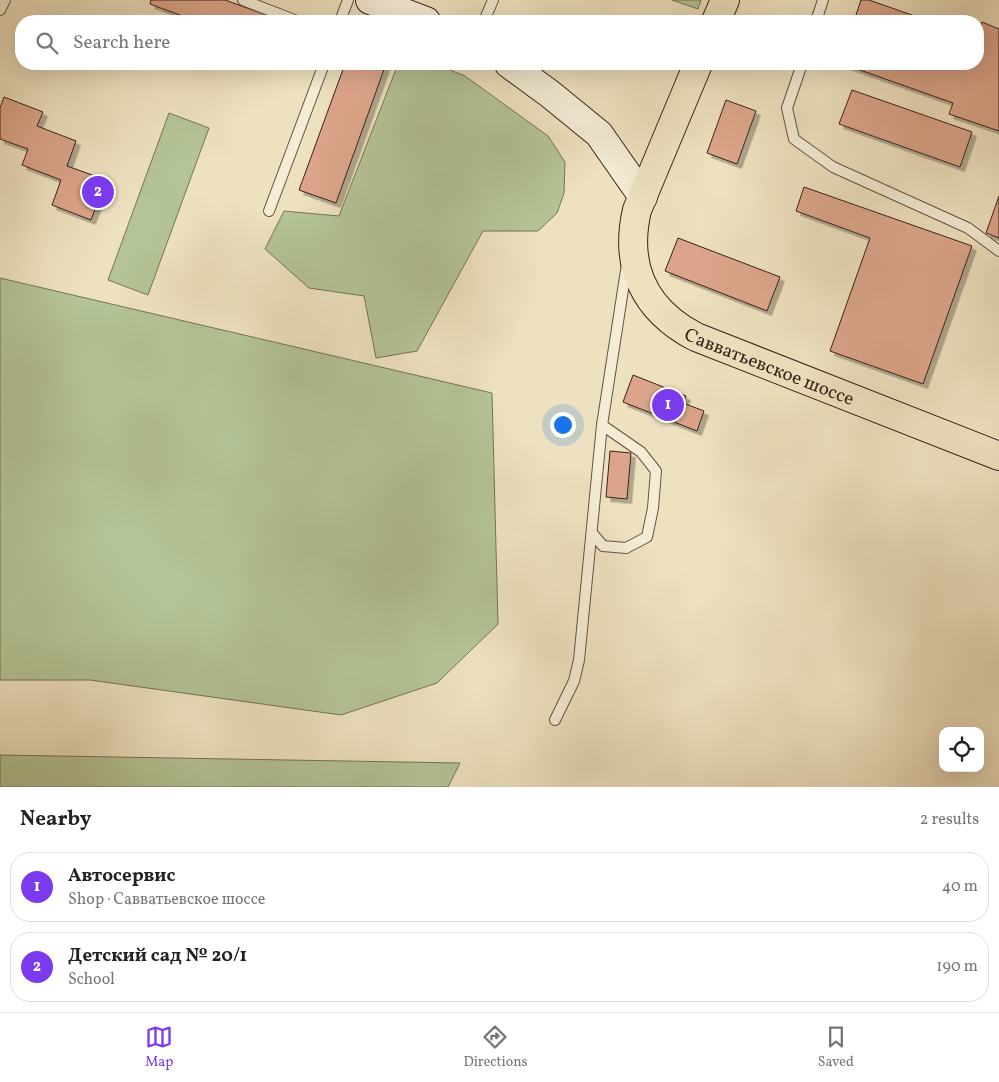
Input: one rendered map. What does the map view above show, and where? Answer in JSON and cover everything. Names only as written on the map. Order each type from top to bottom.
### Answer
[{"type":"main road","points":[[719,15],[725,0]]},
{"type":"main road","name":"Савватьевское шоссе","points":[[696,70],[637,210],[632,238],[636,268],[648,297],[669,320],[686,331],[999,456]]},
{"type":"street","points":[[370,0],[410,15]]},
{"type":"street","points":[[517,70],[599,134],[643,197]]},
{"type":"lane","points":[[0,10],[5,0]]},
{"type":"lane","points":[[243,0],[282,15]]},
{"type":"lane","points":[[342,15],[348,0]]},
{"type":"lane","points":[[487,15],[493,0]]},
{"type":"lane","points":[[818,15],[823,0]]},
{"type":"lane","points":[[269,211],[322,70]]},
{"type":"lane","points":[[800,70],[787,108],[794,139],[833,167],[968,228],[999,251]]},
{"type":"lane","points":[[555,720],[574,681],[579,660],[602,425],[623,282],[632,238]]},
{"type":"lane","points":[[592,532],[603,546],[626,548],[647,537],[653,508],[656,471],[641,452],[602,425]]},
{"type":"green space","points":[[672,0],[701,0],[698,9]]},
{"type":"green space","points":[[396,70],[450,70],[465,76],[548,136],[565,162],[564,193],[557,213],[538,231],[483,231],[417,351],[376,358],[364,296],[309,288],[265,249],[284,211],[339,216]]},
{"type":"green space","points":[[169,113],[209,128],[148,295],[108,280]]},
{"type":"green space","points":[[0,278],[492,393],[498,624],[437,683],[341,715],[90,680],[0,680]]},
{"type":"green space","points":[[0,755],[460,763],[448,787],[0,787]]},
{"type":"building","points":[[151,0],[225,0],[266,15],[180,15],[150,4]]},
{"type":"building","points":[[861,0],[869,0],[912,15],[856,15]]},
{"type":"building","points":[[984,23],[999,29],[999,131],[949,114],[953,103],[860,70],[984,70]]},
{"type":"building","points":[[343,70],[384,70],[336,203],[299,190]]},
{"type":"building","points":[[852,90],[972,132],[960,167],[839,124]]},
{"type":"building","points":[[4,97],[43,112],[37,126],[76,141],[67,166],[106,180],[91,220],[52,205],[61,180],[22,165],[28,149],[0,139],[0,108]]},
{"type":"building","points":[[726,100],[756,111],[737,164],[707,153]]},
{"type":"building","points":[[804,187],[972,246],[923,384],[830,351],[870,238],[796,211]]},
{"type":"building","points":[[999,196],[999,238],[986,233]]},
{"type":"building","points":[[678,238],[780,277],[767,311],[665,271]]},
{"type":"building","points":[[633,375],[686,396],[683,403],[704,411],[697,431],[623,402]]},
{"type":"building","points":[[610,451],[631,453],[627,499],[606,497]]},
{"type":"place","name":"Детский сад № 20/1","points":[[98,192]]},
{"type":"place","name":"Автосервис","points":[[668,405]]}]
